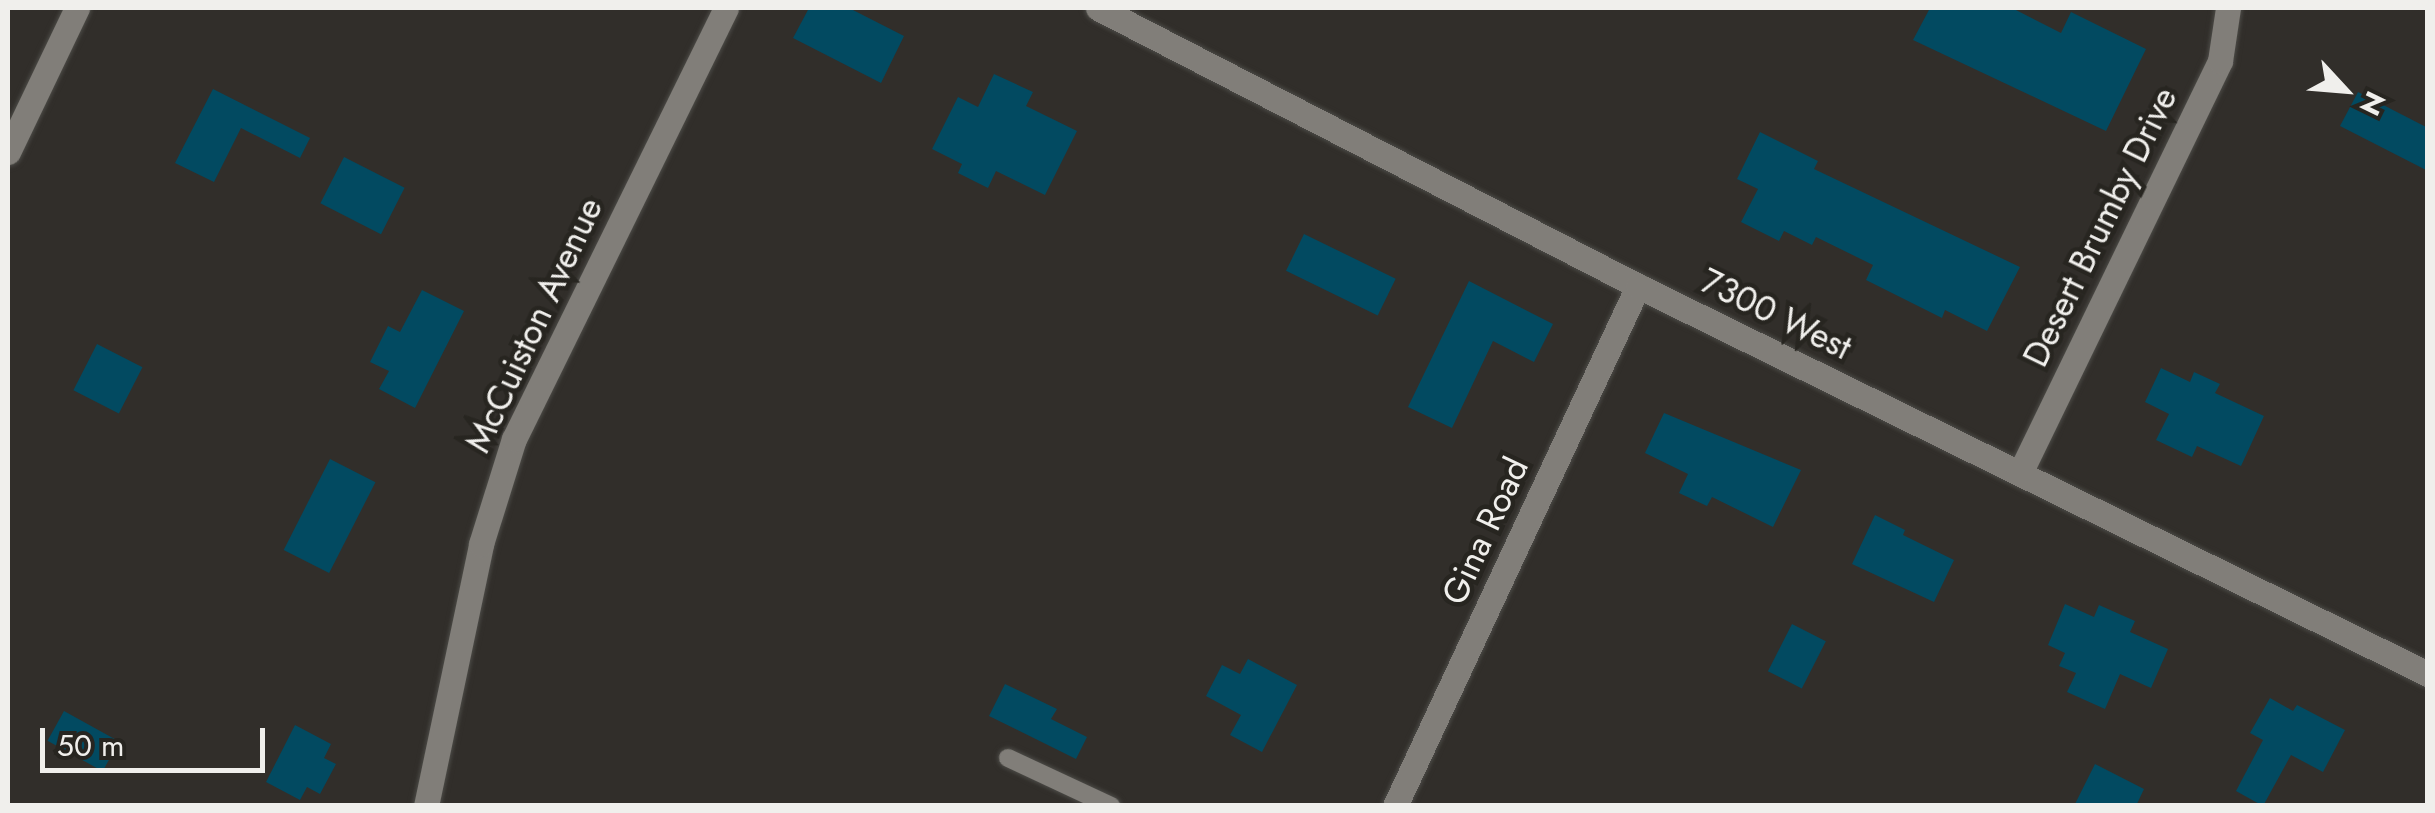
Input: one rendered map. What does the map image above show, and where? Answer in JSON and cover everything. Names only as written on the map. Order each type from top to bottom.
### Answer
[{"type":"street","points":[[8,152],[76,8]]},
{"type":"street","name":"McCuiston Avenue","points":[[426,806],[482,544],[514,440],[726,8]]},
{"type":"street","name":"7300 West","points":[[1098,8],[1638,286],[2428,674]]},
{"type":"street","name":"Desert Brumby Drive","points":[[2020,473],[2220,61],[2228,8]]},
{"type":"street","name":"Gina Road","points":[[1395,806],[1638,286]]},
{"type":"lane","points":[[1008,758],[1111,806]]},
{"type":"building","points":[[809,8],[849,8],[904,36],[881,83],[793,38]]},
{"type":"building","points":[[1930,8],[2012,8],[2061,33],[2071,12],[2146,49],[2106,131],[1913,40]]},
{"type":"building","points":[[994,74],[1033,92],[1026,106],[1077,131],[1045,195],[996,171],[988,188],[958,173],[962,164],[932,149],[958,97],[978,107]]},
{"type":"building","points":[[213,89],[310,138],[300,158],[241,128],[214,182],[175,163]]},
{"type":"building","points":[[2358,92],[2428,128],[2428,171],[2340,126]]},
{"type":"building","points":[[1760,132],[1818,161],[1814,169],[2020,267],[1987,331],[1945,310],[1942,318],[1866,280],[1873,265],[1816,237],[1812,245],[1784,231],[1779,241],[1741,222],[1758,189],[1737,179]]},
{"type":"building","points":[[344,157],[405,188],[381,234],[320,203]]},
{"type":"building","points":[[1304,234],[1396,279],[1378,316],[1286,271]]},
{"type":"building","points":[[1469,281],[1553,324],[1534,362],[1493,341],[1452,428],[1408,407]]},
{"type":"building","points":[[422,290],[464,311],[415,408],[379,389],[389,371],[370,362],[388,326],[400,332]]},
{"type":"building","points":[[97,344],[142,367],[119,413],[73,390]]},
{"type":"building","points":[[2161,368],[2190,382],[2194,372],[2220,384],[2215,393],[2264,416],[2241,466],[2197,446],[2192,457],[2156,440],[2169,414],[2145,402]]},
{"type":"building","points":[[1664,413],[1801,470],[1773,527],[1712,497],[1707,506],[1679,493],[1688,474],[1645,453]]},
{"type":"building","points":[[330,459],[375,482],[329,573],[284,550]]},
{"type":"building","points":[[1875,515],[1905,530],[1903,535],[1954,560],[1934,602],[1852,564]]},
{"type":"building","points":[[2065,604],[2094,617],[2099,605],[2135,621],[2130,632],[2168,649],[2151,688],[2120,674],[2105,709],[2067,692],[2076,673],[2059,666],[2065,653],[2048,645]]},
{"type":"building","points":[[1792,624],[1826,641],[1802,688],[1768,671]]},
{"type":"building","points":[[1248,659],[1297,685],[1262,752],[1230,735],[1241,715],[1206,696],[1222,665],[1240,674]]},
{"type":"building","points":[[1005,684],[1057,709],[1051,719],[1087,737],[1076,759],[989,716]]},
{"type":"building","points":[[2270,698],[2293,711],[2297,705],[2345,730],[2323,772],[2291,755],[2263,806],[2236,791],[2263,740],[2250,733]]},
{"type":"building","points":[[64,711],[119,742],[103,771],[48,741]]},
{"type":"building","points":[[295,725],[331,744],[324,758],[336,764],[320,794],[307,787],[300,800],[266,782]]},
{"type":"building","points":[[2095,764],[2144,789],[2136,806],[2074,806]]}]
